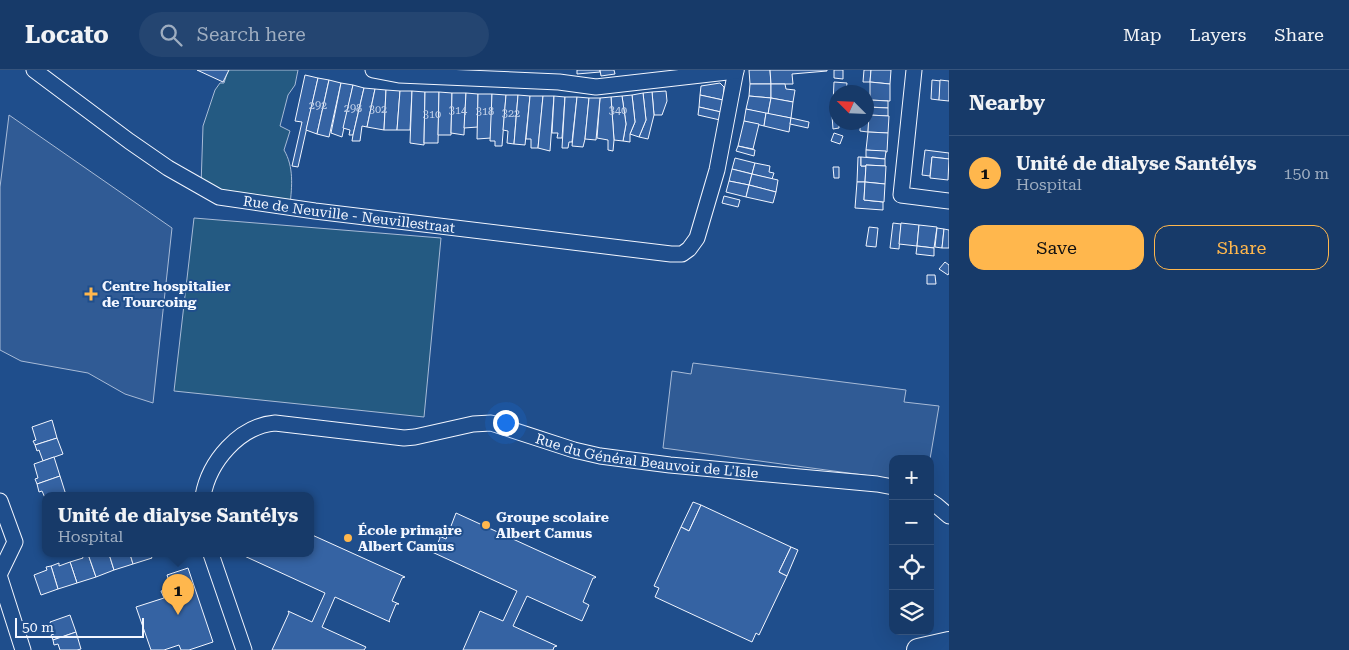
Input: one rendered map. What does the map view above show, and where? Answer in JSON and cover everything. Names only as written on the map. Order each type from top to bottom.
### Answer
[{"type":"street","name":"Rue de Neuville - Neuvillestraat","points":[[34,70],[168,168],[220,197],[314,212],[671,254],[682,254],[689,249],[696,238],[717,170],[736,71]]},
{"type":"street","points":[[373,70],[399,74],[559,82],[596,87],[736,71]]},
{"type":"street","points":[[914,70],[901,195],[949,201]]},
{"type":"street","name":"Rue du Général Beauvoir de L'Isle","points":[[204,492],[218,459],[235,442],[255,427],[275,423],[404,438],[472,424],[491,423],[588,454],[670,465],[889,487]]},
{"type":"street","points":[[0,501],[14,542],[0,573]]},
{"type":"street","points":[[934,503],[949,516]]},
{"type":"street","points":[[212,557],[244,650]]},
{"type":"street","points":[[0,578],[23,650]]},
{"type":"street","points":[[918,650],[949,643]]},
{"type":"shaded area","points":[[228,70],[298,70],[295,85],[288,95],[280,126],[290,131],[284,150],[291,170],[290,205],[201,186],[203,126],[215,90],[220,83],[224,83]]},
{"type":"shaded area","name":"Centre hospitalier de Tourcoing","points":[[9,115],[172,228],[153,403],[125,394],[88,373],[21,361],[0,350],[0,187]]},
{"type":"shaded area","points":[[194,218],[441,238],[424,417],[174,391]]},
{"type":"shaded area","points":[[693,363],[906,390],[904,402],[939,406],[931,455],[889,455],[889,478],[663,448],[672,371],[691,374]]},
{"type":"building","points":[[197,70],[229,70],[223,82]]},
{"type":"building","points":[[577,70],[600,70],[600,72],[577,74]]},
{"type":"building","points":[[600,70],[614,70],[615,74],[601,76]]},
{"type":"building","points":[[749,70],[770,70],[771,84],[750,84]]},
{"type":"building","points":[[770,70],[827,71],[792,74],[793,84],[771,84]]},
{"type":"building","points":[[834,70],[843,70],[843,79],[834,78]]},
{"type":"building","points":[[864,70],[871,70],[870,82],[863,82]]},
{"type":"building","points":[[871,70],[891,70],[890,84],[870,82]]},
{"type":"building","points":[[305,75],[318,78],[298,167],[292,166],[302,122],[295,121]]},
{"type":"building","points":[[318,78],[329,80],[317,134],[306,130]]},
{"type":"building","points":[[329,80],[341,83],[329,137],[317,134]]},
{"type":"building","points":[[932,80],[941,81],[939,100],[931,99]]},
{"type":"building","points":[[940,80],[949,81],[949,101],[939,100]]},
{"type":"building","points":[[834,82],[847,83],[847,85],[834,85]]},
{"type":"building","points":[[870,82],[890,84],[890,101],[874,100],[874,85],[870,85]]},
{"type":"building","points":[[341,83],[353,85],[342,137],[331,133]]},
{"type":"building","points":[[720,83],[724,87],[723,100],[700,95],[701,86]]},
{"type":"building","points":[[750,84],[771,84],[771,98],[749,96]]},
{"type":"building","points":[[771,84],[785,84],[786,89],[795,90],[793,102],[771,98]]},
{"type":"building","points":[[353,85],[364,88],[353,135],[349,135],[350,130],[343,128]]},
{"type":"building","points":[[364,88],[375,89],[367,127],[362,126],[360,141],[352,141],[353,135]]},
{"type":"building","points":[[375,89],[386,90],[384,130],[367,127]]},
{"type":"building","points":[[386,90],[400,91],[397,130],[384,130]]},
{"type":"building","points":[[400,91],[412,91],[410,130],[397,130]]},
{"type":"building","points":[[412,91],[425,92],[424,145],[410,143]]},
{"type":"building","points":[[666,91],[667,101],[662,115],[654,115],[652,92]]},
{"type":"building","points":[[425,92],[439,92],[438,143],[424,143]]},
{"type":"building","points":[[439,92],[452,93],[451,135],[438,135]]},
{"type":"building","points":[[652,92],[654,115],[648,139],[639,137],[646,120],[643,93]]},
{"type":"building","points":[[452,93],[466,93],[464,135],[451,133]]},
{"type":"building","points":[[466,93],[478,94],[478,127],[464,128]]},
{"type":"building","points":[[643,93],[646,120],[639,137],[630,134],[635,122],[632,95]]},
{"type":"building","points":[[478,94],[492,94],[491,138],[477,139]]},
{"type":"building","points":[[492,94],[506,95],[502,146],[495,146],[495,141],[490,141]]},
{"type":"building","points":[[506,95],[518,95],[514,144],[507,143],[508,131],[503,130]]},
{"type":"building","points":[[518,95],[530,96],[525,145],[514,144]]},
{"type":"building","points":[[632,95],[635,122],[630,134],[630,142],[623,141],[626,124],[622,96]]},
{"type":"building","points":[[700,95],[723,100],[721,112],[699,107]]},
{"type":"building","points":[[530,96],[543,96],[538,148],[531,148],[531,139],[526,139]]},
{"type":"building","points":[[543,96],[554,96],[550,151],[538,148]]},
{"type":"building","points":[[554,96],[565,97],[562,138],[557,138],[558,133],[552,133]]},
{"type":"building","points":[[622,96],[626,124],[623,141],[614,140],[611,97]]},
{"type":"building","points":[[749,96],[771,98],[768,114],[746,109]]},
{"type":"building","points":[[565,97],[577,97],[572,142],[569,142],[568,148],[562,148]]},
{"type":"building","points":[[577,97],[589,98],[583,147],[572,146]]},
{"type":"building","points":[[611,97],[613,151],[608,150],[608,140],[597,138],[600,98]]},
{"type":"building","points":[[589,98],[600,98],[596,140],[585,139]]},
{"type":"building","points":[[771,98],[793,102],[791,118],[768,114]]},
{"type":"building","points":[[874,100],[888,101],[888,108],[874,107]]},
{"type":"building","points":[[699,107],[721,112],[720,120],[698,115]]},
{"type":"building","points":[[874,107],[888,108],[888,116],[874,115]]},
{"type":"building","points":[[746,109],[766,113],[764,126],[744,121]]},
{"type":"building","points":[[766,113],[791,118],[789,132],[764,126]]},
{"type":"building","points":[[874,115],[889,116],[888,133],[868,132],[868,130],[874,130]]},
{"type":"building","points":[[791,118],[809,122],[808,128],[790,124]]},
{"type":"building","points":[[744,121],[759,124],[753,149],[738,146]]},
{"type":"building","points":[[868,132],[888,133],[887,152],[866,150]]},
{"type":"building","points":[[834,133],[843,136],[840,144],[831,141]]},
{"type":"building","points":[[738,146],[755,150],[754,156],[736,151]]},
{"type":"building","points":[[866,150],[886,151],[885,159],[866,157]]},
{"type":"building","points":[[925,150],[949,153],[949,159],[932,157],[930,176],[922,175]]},
{"type":"building","points":[[858,157],[861,157],[861,166],[866,166],[865,182],[857,182]]},
{"type":"building","points":[[861,157],[885,159],[885,166],[861,166]]},
{"type":"building","points":[[932,157],[949,159],[948,180],[930,178]]},
{"type":"building","points":[[735,158],[755,163],[752,174],[732,169]]},
{"type":"building","points":[[755,163],[770,166],[769,172],[774,173],[772,179],[752,174]]},
{"type":"building","points":[[866,165],[886,166],[885,184],[865,182]]},
{"type":"building","points":[[833,167],[839,167],[839,178],[834,178]]},
{"type":"building","points":[[732,169],[752,174],[749,185],[729,181]]},
{"type":"building","points":[[752,174],[778,180],[776,192],[749,185]]},
{"type":"building","points":[[729,181],[749,185],[746,197],[726,192]]},
{"type":"building","points":[[857,182],[865,182],[864,200],[883,202],[883,210],[855,208]]},
{"type":"building","points":[[865,182],[885,184],[884,202],[864,200]]},
{"type":"building","points":[[749,185],[776,192],[773,203],[746,197]]},
{"type":"building","points":[[724,196],[740,200],[738,207],[722,203]]},
{"type":"building","points":[[893,223],[901,224],[899,249],[890,248]]},
{"type":"building","points":[[901,223],[919,225],[917,246],[899,244]]},
{"type":"building","points":[[919,225],[937,227],[934,248],[917,246]]},
{"type":"building","points":[[869,227],[878,228],[876,247],[866,246]]},
{"type":"building","points":[[937,228],[944,229],[942,248],[935,247]]},
{"type":"building","points":[[944,229],[949,230],[949,248],[942,248]]},
{"type":"building","points":[[917,246],[934,248],[934,256],[916,254]]},
{"type":"building","points":[[945,262],[949,265],[948,275],[939,269]]},
{"type":"building","points":[[927,275],[935,275],[936,284],[927,284]]},
{"type":"building","points":[[52,420],[57,438],[35,445],[33,441],[36,440],[32,427]]},
{"type":"building","points":[[57,438],[63,454],[43,461],[35,445]]},
{"type":"building","points":[[54,457],[60,476],[37,484],[35,479],[38,478],[34,464]]},
{"type":"building","points":[[60,476],[65,492],[39,492],[37,484]]},
{"type":"building","points":[[693,502],[701,505],[689,531],[681,527]]},
{"type":"building","points":[[701,505],[791,547],[779,572],[787,576],[759,635],[756,633],[752,642],[655,597],[659,588],[654,586],[681,527],[689,531]]},
{"type":"building","points":[[456,513],[596,577],[593,578],[583,602],[589,605],[582,621],[527,596],[513,626],[557,646],[553,650],[463,650],[480,611],[503,621],[517,591],[432,552],[434,552],[440,538],[439,536],[446,539]]},
{"type":"building","points":[[314,536],[405,577],[402,578],[392,601],[399,604],[396,604],[390,622],[335,597],[322,627],[366,647],[364,650],[272,650],[289,613],[288,611],[312,622],[325,593],[247,557],[314,557]]},
{"type":"building","points":[[791,547],[798,550],[787,576],[779,572]]},
{"type":"building","points":[[89,557],[96,577],[77,583],[70,562]]},
{"type":"building","points":[[89,557],[110,557],[114,570],[96,577]]},
{"type":"building","points":[[110,557],[131,557],[133,564],[114,570]]},
{"type":"building","points":[[131,557],[152,558],[133,564]]},
{"type":"building","points":[[70,562],[77,583],[58,589],[51,566],[59,563],[59,566]]},
{"type":"building","points":[[51,566],[58,589],[41,595],[34,575],[47,570],[46,567]]},
{"type":"building","points":[[188,568],[213,642],[189,650],[181,650],[179,645],[164,650],[151,650],[136,607],[164,598],[161,591],[171,588],[167,575]]},
{"type":"building","points":[[70,615],[76,632],[53,640],[51,635],[54,634],[50,622]]},
{"type":"building","points":[[76,632],[81,649],[60,650],[58,644],[54,645],[53,640]]},
{"type":"place","name":"Centre hospitalier de Tourcoing","points":[[91,294]]},
{"type":"place","name":"Groupe scolaire Albert Camus","points":[[486,525]]},
{"type":"place","name":"École primaire Albert Camus","points":[[348,538]]},
{"type":"place","name":"Unité de dialyse Santélys","points":[[178,615]]}]
